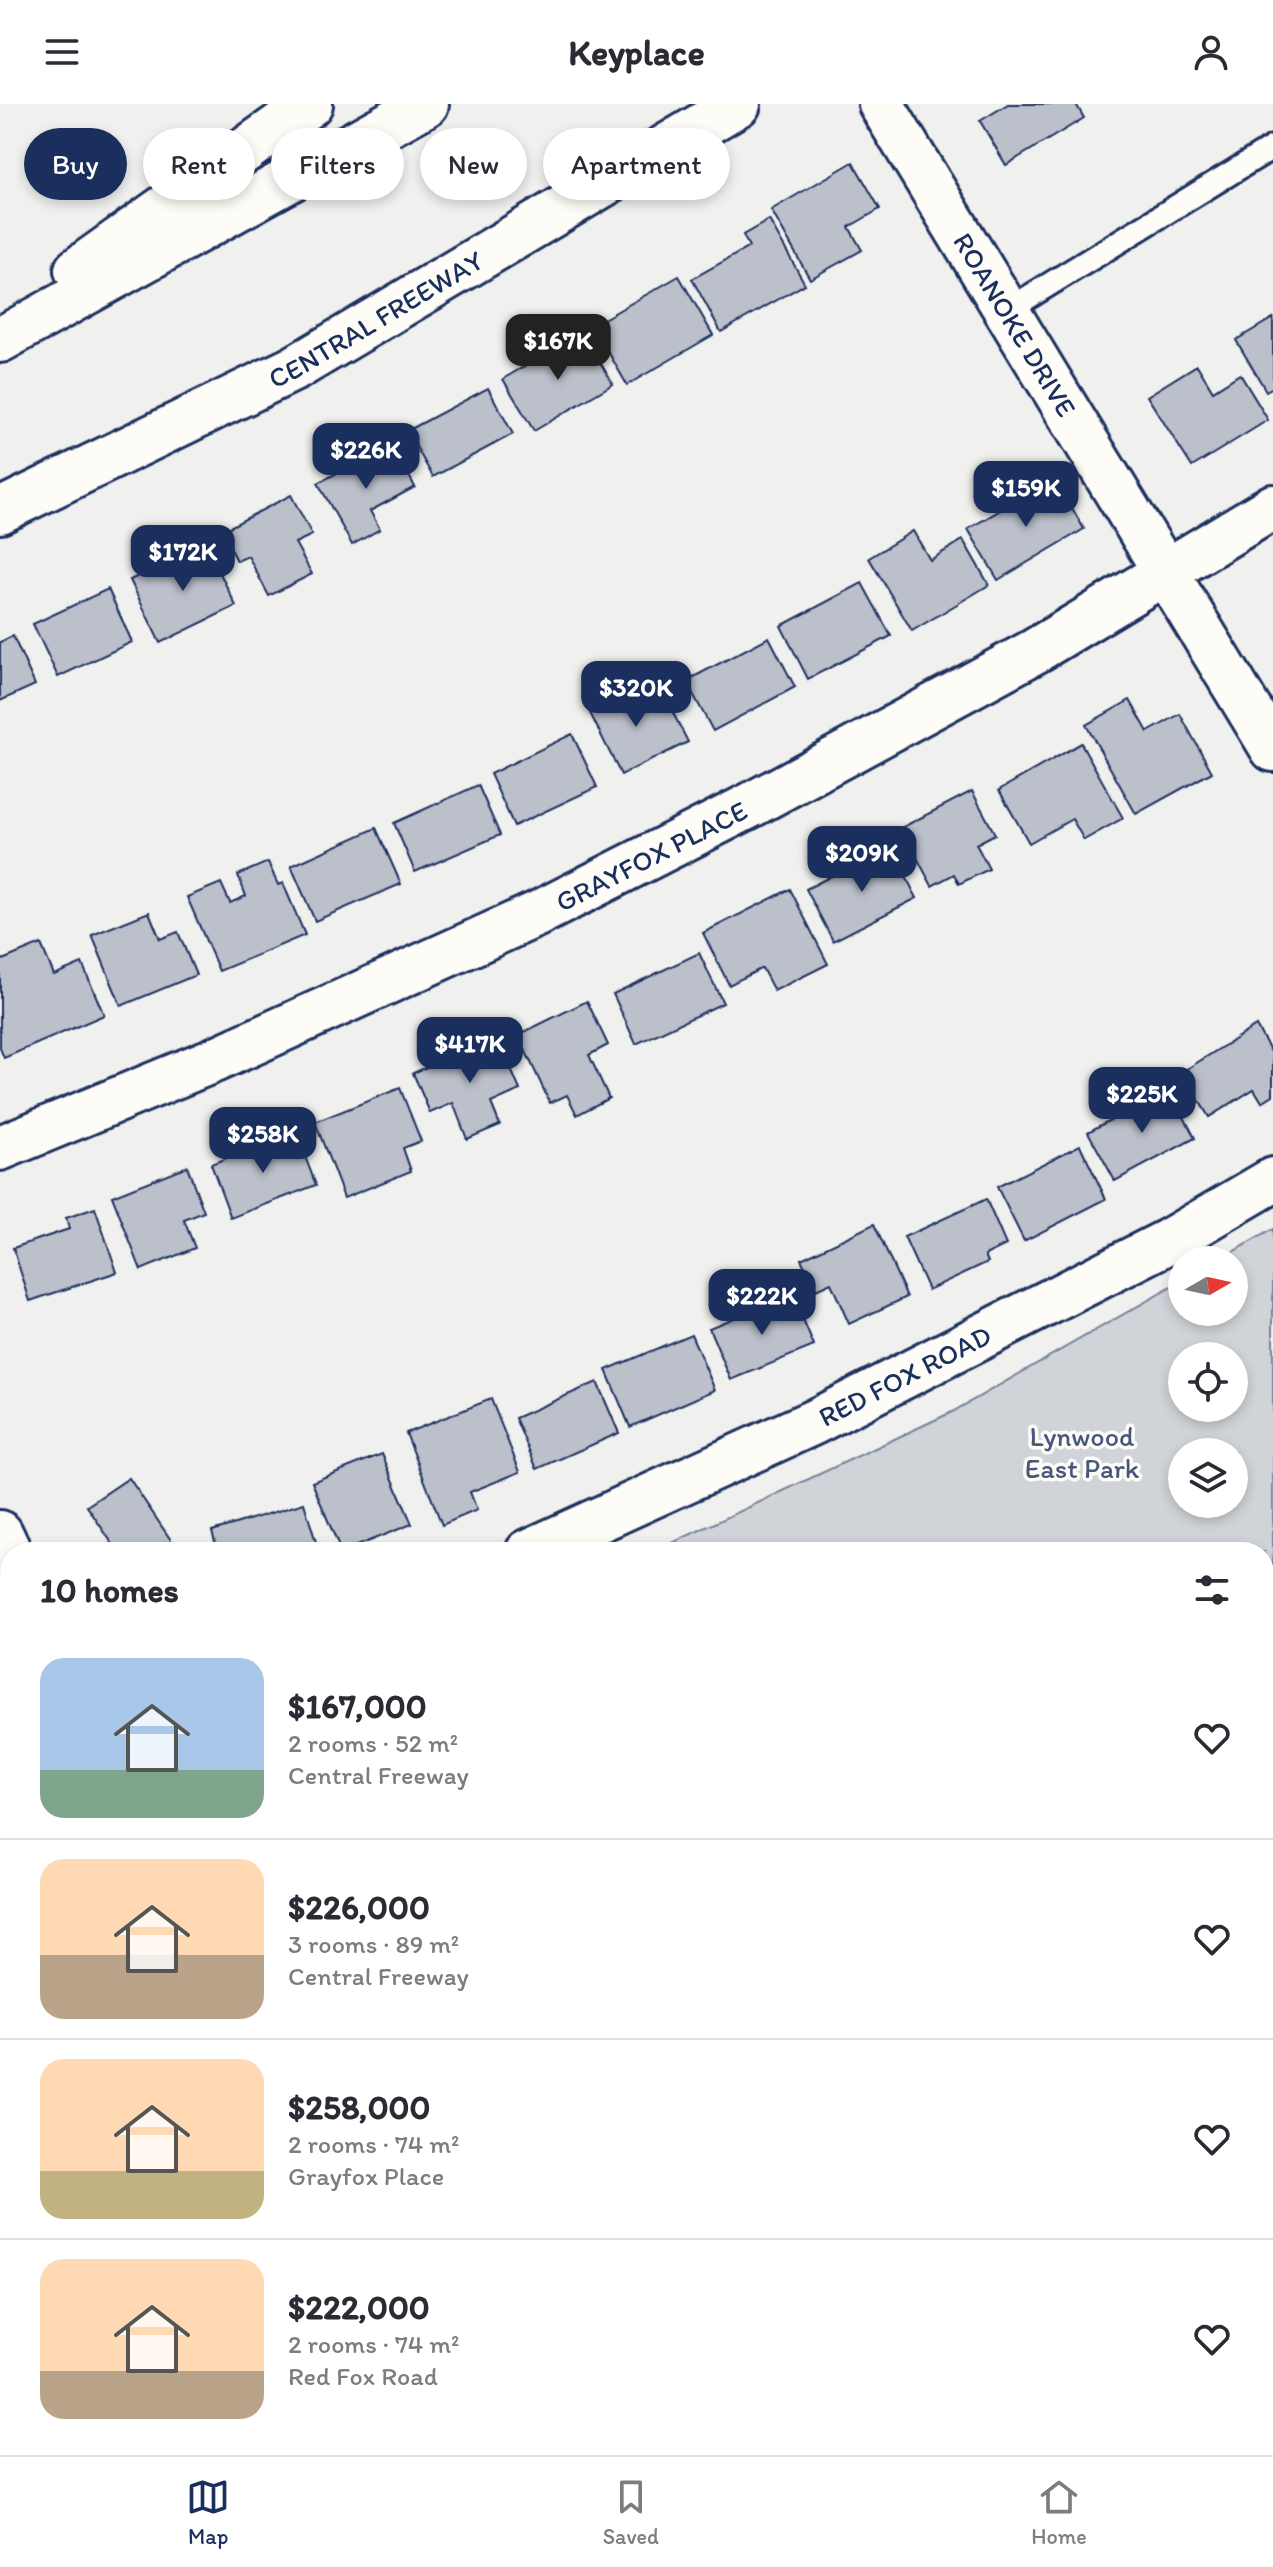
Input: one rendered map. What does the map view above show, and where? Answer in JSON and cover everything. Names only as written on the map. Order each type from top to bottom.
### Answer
[{"type":"main road","points":[[0,325],[310,104]]},
{"type":"main road","points":[[0,340],[426,104]]},
{"type":"main road","name":"CENTRAL FREEWAY","points":[[0,511],[295,368],[738,104]]},
{"type":"main road","name":"ROANOKE DRIVE","points":[[881,104],[1273,749]]},
{"type":"main road","name":"GRAYFOX PLACE","points":[[0,1148],[214,1060],[537,914],[751,805],[994,673],[1273,507]]},
{"type":"main road","name":"RED FOX ROAD","points":[[550,1542],[814,1422],[1169,1241],[1273,1180]]},
{"type":"lane","points":[[1006,311],[1273,147]]},
{"type":"green space","name":"Lynwood East Park","points":[[1273,1229],[1273,1542],[674,1542],[952,1412],[1168,1289],[1168,1326],[1248,1326],[1248,1246],[1243,1246]]},
{"type":"building","points":[[1008,104],[1076,104],[1084,118],[1006,165],[980,121]]},
{"type":"building","points":[[853,162],[880,209],[849,227],[862,250],[810,279],[771,210]]},
{"type":"building","points":[[769,220],[805,284],[721,332],[692,279],[749,247],[743,235]]},
{"type":"building","points":[[679,276],[713,335],[627,385],[593,325]]},
{"type":"building","points":[[1273,318],[1273,387],[1266,391],[1236,340]]},
{"type":"building","points":[[582,332],[613,384],[534,431],[503,379]]},
{"type":"building","points":[[1197,365],[1213,391],[1240,374],[1268,420],[1192,467],[1147,396]]},
{"type":"building","points":[[488,388],[513,434],[433,477],[407,431]]},
{"type":"building","points":[[392,444],[415,487],[370,511],[380,529],[352,545],[318,483]]},
{"type":"building","points":[[1055,478],[1084,529],[998,580],[968,529]]},
{"type":"building","points":[[291,495],[312,535],[295,543],[312,574],[269,596],[248,556],[237,561],[222,531]]},
{"type":"building","points":[[913,531],[930,560],[963,540],[989,585],[912,631],[869,558]]},
{"type":"building","points":[[206,544],[236,606],[160,643],[130,580]]},
{"type":"building","points":[[862,583],[891,636],[808,679],[781,626]]},
{"type":"building","points":[[108,589],[132,642],[58,677],[33,624]]},
{"type":"building","points":[[13,636],[35,685],[0,701],[0,642]]},
{"type":"building","points":[[769,637],[795,687],[713,731],[686,681]]},
{"type":"building","points":[[639,683],[651,709],[667,701],[688,742],[621,775],[588,709]]},
{"type":"building","points":[[1130,700],[1148,732],[1180,714],[1212,772],[1136,814],[1086,725]]},
{"type":"building","points":[[572,734],[597,787],[514,826],[490,774]]},
{"type":"building","points":[[1081,743],[1123,818],[1084,840],[1072,819],[1029,843],[999,790]]},
{"type":"building","points":[[478,785],[500,835],[415,872],[394,823]]},
{"type":"building","points":[[972,791],[995,834],[976,844],[989,869],[959,884],[954,874],[932,886],[901,828]]},
{"type":"building","points":[[376,828],[401,884],[315,921],[291,866]]},
{"type":"building","points":[[890,846],[917,898],[833,941],[806,889]]},
{"type":"building","points":[[268,862],[278,885],[283,883],[305,935],[219,971],[187,897],[221,883],[230,903],[246,896],[238,875]]},
{"type":"building","points":[[790,889],[828,964],[774,991],[762,968],[729,985],[703,933]]},
{"type":"building","points":[[149,912],[160,939],[178,932],[196,975],[121,1006],[92,935]]},
{"type":"building","points":[[41,944],[54,975],[82,963],[104,1015],[4,1058],[0,1048],[0,961]]},
{"type":"building","points":[[699,953],[723,1003],[636,1044],[613,994]]},
{"type":"building","points":[[587,1001],[608,1045],[589,1055],[609,1098],[577,1115],[567,1095],[550,1103],[518,1035]]},
{"type":"building","points":[[1256,1026],[1273,1055],[1273,1095],[1262,1102],[1254,1089],[1209,1117],[1182,1072]]},
{"type":"building","points":[[497,1037],[520,1090],[491,1103],[500,1125],[467,1139],[453,1103],[430,1113],[413,1073]]},
{"type":"building","points":[[400,1088],[421,1141],[403,1148],[411,1171],[344,1198],[315,1122]]},
{"type":"building","points":[[1169,1088],[1195,1138],[1115,1181],[1088,1132]]},
{"type":"building","points":[[295,1131],[316,1185],[231,1218],[211,1164]]},
{"type":"building","points":[[1080,1145],[1106,1199],[1024,1241],[997,1187]]},
{"type":"building","points":[[187,1166],[204,1212],[184,1220],[195,1248],[141,1270],[112,1196]]},
{"type":"building","points":[[986,1199],[1006,1245],[985,1255],[988,1262],[928,1290],[904,1237]]},
{"type":"building","points":[[95,1208],[117,1272],[30,1301],[13,1248],[69,1229],[66,1218]]},
{"type":"building","points":[[874,1224],[907,1297],[849,1324],[831,1283],[816,1290],[801,1259]]},
{"type":"building","points":[[792,1294],[814,1346],[731,1380],[709,1328]]},
{"type":"building","points":[[691,1334],[715,1390],[630,1427],[606,1370]]},
{"type":"building","points":[[597,1382],[619,1433],[537,1469],[515,1418]]},
{"type":"building","points":[[491,1399],[520,1472],[470,1492],[477,1510],[442,1525],[406,1433]]},
{"type":"building","points":[[382,1454],[412,1524],[366,1542],[337,1542],[312,1482]]},
{"type":"building","points":[[129,1478],[172,1542],[111,1542],[87,1506]]},
{"type":"building","points":[[304,1503],[316,1542],[215,1542],[212,1531]]}]
